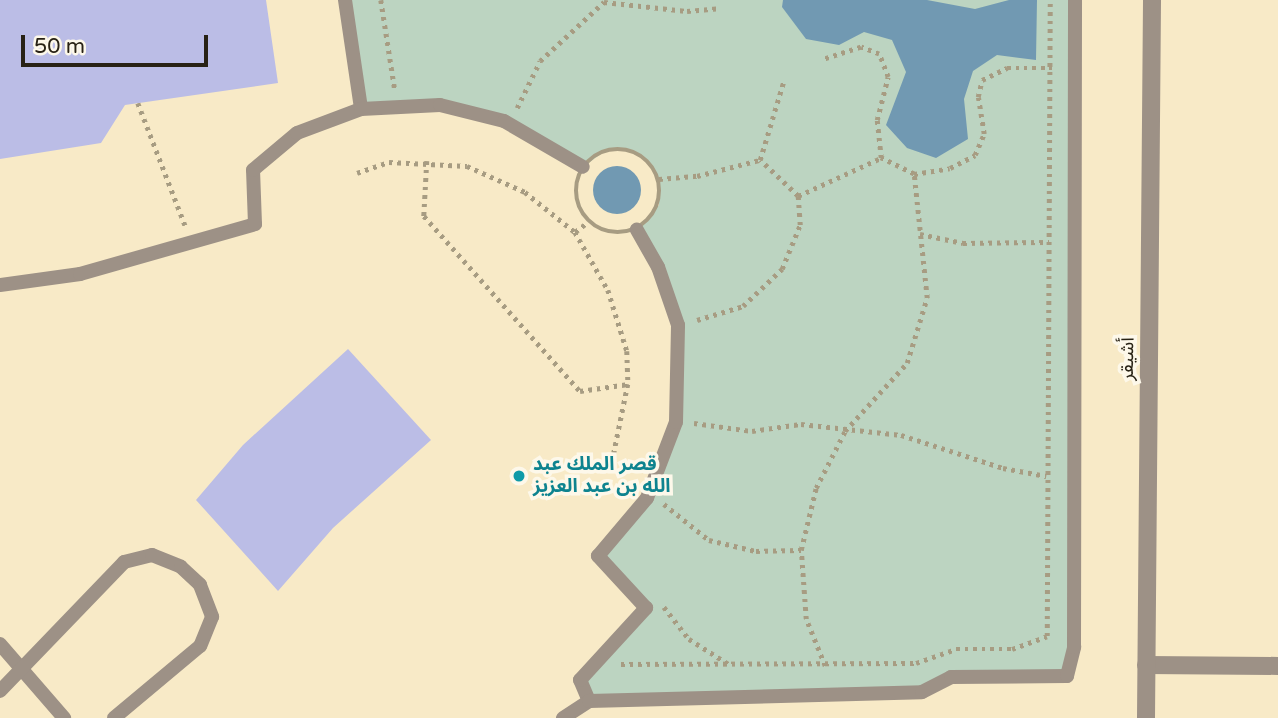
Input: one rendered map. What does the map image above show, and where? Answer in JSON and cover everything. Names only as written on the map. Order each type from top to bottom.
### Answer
[{"type":"street","name":"أشيقر","points":[[1146,718],[1152,0]]},
{"type":"street","points":[[1146,665],[1278,666]]},
{"type":"lane","points":[[345,0],[361,109]]},
{"type":"lane","points":[[563,718],[589,701],[922,692],[951,677],[1067,676],[1074,647],[1075,0]]},
{"type":"lane","points":[[0,285],[80,274],[255,223],[253,170],[297,133],[361,109],[440,105],[504,121],[583,167]]},
{"type":"lane","points":[[589,701],[580,680],[646,608],[598,556],[646,498],[676,422],[678,325],[658,267],[637,230]]},
{"type":"lane","points":[[0,691],[124,562],[152,555],[181,567],[200,585],[212,617],[200,646],[114,718]]},
{"type":"lane","points":[[0,644],[19,671],[64,718]]},
{"type":"path","points":[[596,663],[825,666],[916,663],[956,649],[1012,649],[1047,636],[1046,476],[1052,68],[1050,0]]},
{"type":"path","points":[[517,108],[540,61],[604,1],[687,11],[719,8]]},
{"type":"path","points":[[825,60],[861,47],[879,54],[888,77],[877,120],[881,158]]},
{"type":"path","points":[[881,158],[914,174],[950,167],[975,155],[984,134],[978,97],[982,80],[1007,68],[1052,68]]},
{"type":"path","points":[[761,160],[784,80]]},
{"type":"path","points":[[138,103],[185,225]]},
{"type":"path","points":[[619,149],[644,157],[659,179],[659,205],[637,230],[615,234],[589,222],[576,195],[583,167],[593,157],[619,149]]},
{"type":"path","points":[[798,196],[881,158]]},
{"type":"path","points":[[659,179],[696,176],[761,160]]},
{"type":"path","points":[[697,320],[743,306],[782,269],[800,225],[798,196],[761,160]]},
{"type":"path","points":[[357,173],[389,162],[427,161],[467,166],[525,191],[575,232],[594,260],[621,324],[628,384],[614,453]]},
{"type":"path","points":[[427,161],[424,216],[580,391],[628,384]]},
{"type":"path","points":[[825,666],[806,619],[801,550],[816,488],[845,431],[907,363],[927,298],[914,174]]},
{"type":"path","points":[[575,232],[589,222]]},
{"type":"path","points":[[920,233],[963,243],[1049,242]]},
{"type":"path","points":[[693,423],[752,431],[801,424],[845,431],[901,435],[1003,468],[1046,476]]},
{"type":"path","points":[[663,503],[709,540],[756,551],[801,550]]},
{"type":"green space","points":[[345,0],[1075,0],[1067,676],[951,677],[922,692],[589,701],[580,680],[645,608],[598,556],[647,498],[676,422],[678,325],[637,230],[659,205],[659,179],[644,157],[632,151],[605,151],[583,167],[504,121],[440,105],[361,109]]},
{"type":"water","points":[[783,0],[927,0],[975,9],[1009,0],[1037,0],[1036,60],[997,55],[973,71],[964,99],[968,139],[936,158],[907,148],[886,125],[906,72],[892,40],[864,32],[839,45],[806,39],[782,7]]},
{"type":"water","points":[[617,166],[634,173],[641,190],[634,207],[617,214],[600,207],[593,190],[600,173]]},
{"type":"building","points":[[0,0],[266,0],[278,83],[125,105],[101,143],[0,159]]},
{"type":"building","points":[[348,349],[431,440],[333,528],[278,591],[196,500],[243,445]]},
{"type":"place","name":"قصر الملك عبد الله بن عبد العزيز","points":[[519,476]]}]
